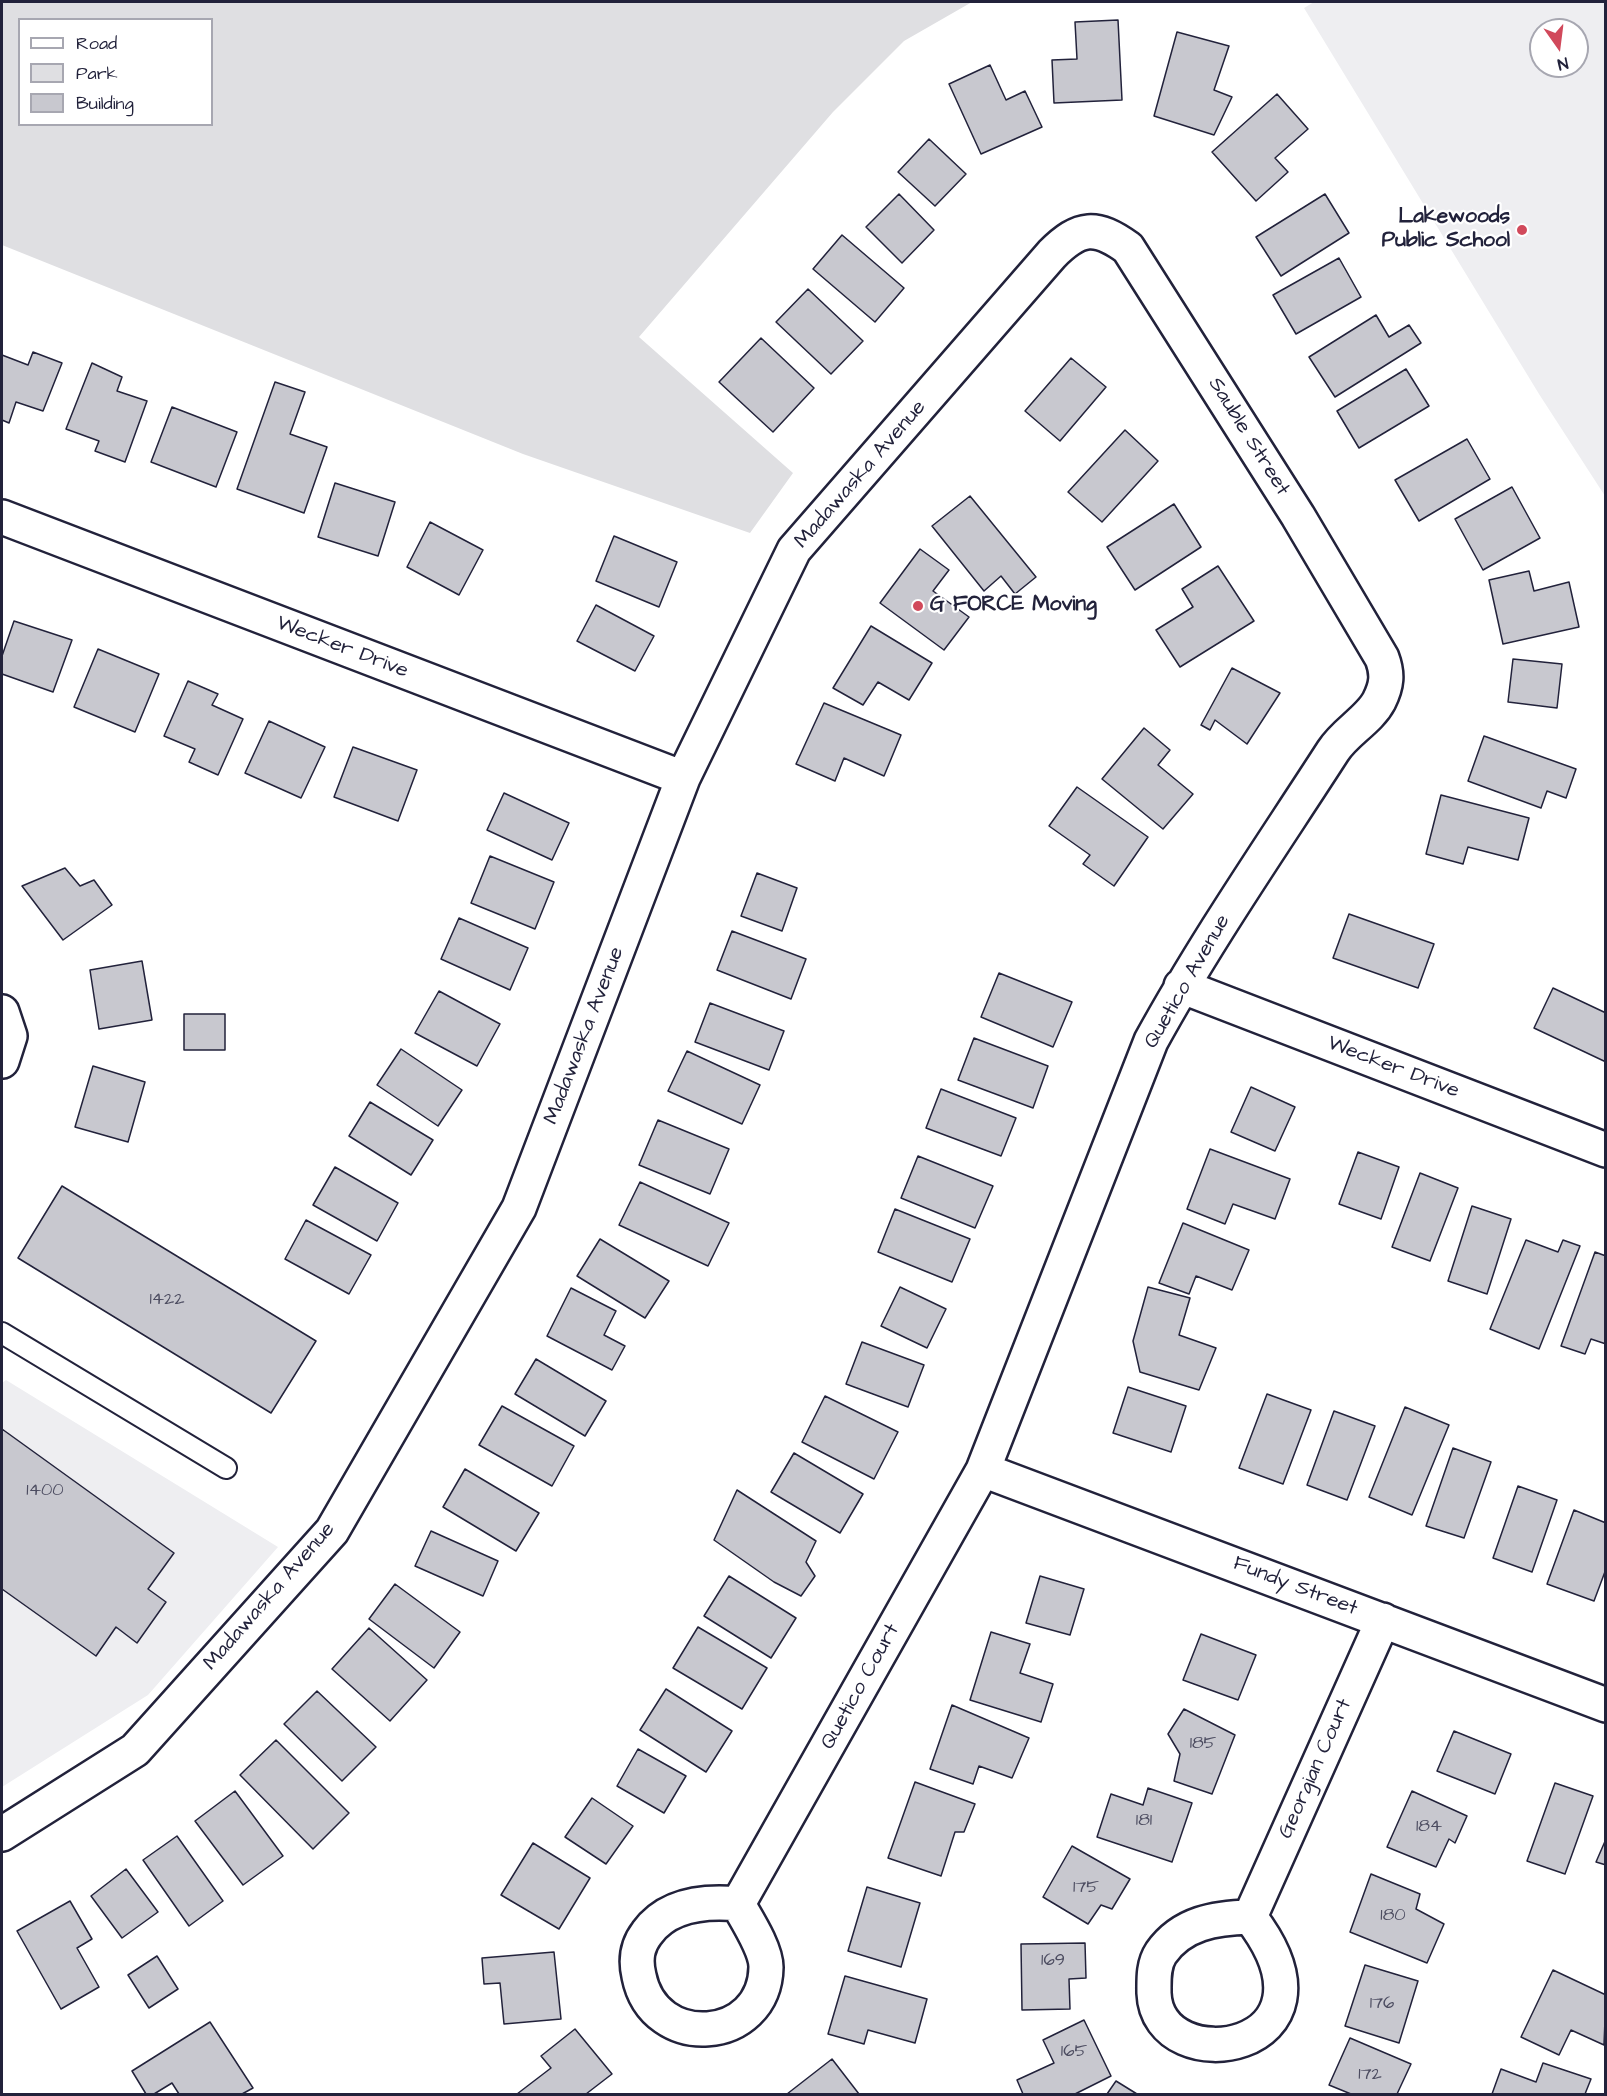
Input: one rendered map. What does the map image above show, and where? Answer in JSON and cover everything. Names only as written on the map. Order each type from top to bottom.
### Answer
[{"type":"street","name":"Madawaska Avenue","points":[[2,1834],[135,1750],[332,1531],[519,1208],[683,778],[794,550],[1064,242],[1082,232],[1098,231],[1112,236],[1128,248]]},
{"type":"street","name":"Sauble Street","points":[[1128,248],[1298,516],[1364,628]]},
{"type":"street","name":"Wecker Drive","points":[[2,517],[683,778]]},
{"type":"street","name":"Quetico Avenue","points":[[983,1470],[1151,1041],[1181,986],[1341,739],[1377,704],[1386,687],[1387,672],[1382,658],[1364,628]]},
{"type":"street","name":"Wecker Drive","points":[[1181,986],[1605,1150]]},
{"type":"street","points":[[2,1012],[10,1036],[2,1061]]},
{"type":"street","name":"Fundy Street","points":[[983,1470],[1605,1705]]},
{"type":"street","name":"Quetico Court","points":[[738,1904],[983,1470]]},
{"type":"street","name":"Georgian Court","points":[[1250,1917],[1383,1620]]},
{"type":"lane","points":[[2,1333],[226,1468]]},
{"type":"shaded area","name":"Lakewoods Public School","points":[[1314,2],[1605,2],[1605,496],[1539,394],[1304,8]]},
{"type":"shaded area","points":[[6,1380],[278,1547],[148,1695],[2,1787],[2,1383]]},
{"type":"green space","points":[[2,2],[972,2],[904,41],[833,112],[639,337],[793,473],[750,533],[523,454],[2,245]]},
{"type":"building","points":[[1118,20],[1122,100],[1054,103],[1052,60],[1077,59],[1075,22]]},
{"type":"building","points":[[1177,32],[1229,46],[1214,90],[1232,97],[1214,135],[1154,116]]},
{"type":"building","points":[[990,65],[1006,100],[1025,91],[1042,127],[981,154],[949,84]]},
{"type":"building","points":[[1277,94],[1308,129],[1275,158],[1288,172],[1256,201],[1212,152]]},
{"type":"building","points":[[929,139],[966,174],[935,206],[898,172]]},
{"type":"building","points":[[899,194],[934,230],[902,263],[866,227]]},
{"type":"building","points":[[1325,194],[1349,233],[1281,276],[1256,237]]},
{"type":"building","points":[[842,235],[904,288],[875,322],[813,269]]},
{"type":"building","points":[[1339,258],[1361,297],[1296,334],[1273,295]]},
{"type":"building","points":[[808,289],[863,341],[831,374],[776,322]]},
{"type":"building","points":[[1376,315],[1389,337],[1409,325],[1421,343],[1335,397],[1309,357]]},
{"type":"building","points":[[761,338],[814,388],[773,432],[719,382]]},
{"type":"building","points":[[33,352],[62,363],[43,411],[16,402],[9,423],[2,420],[2,355],[28,365]]},
{"type":"building","points":[[1071,358],[1106,387],[1060,441],[1025,411]]},
{"type":"building","points":[[92,363],[122,377],[117,391],[147,401],[125,462],[95,451],[99,441],[66,429]]},
{"type":"building","points":[[1406,369],[1429,406],[1359,448],[1337,411]]},
{"type":"building","points":[[275,382],[305,392],[290,434],[327,447],[304,513],[237,489]]},
{"type":"building","points":[[172,407],[237,432],[216,487],[151,462]]},
{"type":"building","points":[[1125,430],[1158,461],[1102,522],[1068,492]]},
{"type":"building","points":[[1467,439],[1490,479],[1419,521],[1395,480]]},
{"type":"building","points":[[335,483],[395,502],[378,556],[318,537]]},
{"type":"building","points":[[1512,487],[1540,538],[1483,570],[1455,519]]},
{"type":"building","points":[[970,496],[1036,577],[1015,594],[1001,576],[984,591],[932,526]]},
{"type":"building","points":[[1174,504],[1201,547],[1135,590],[1107,547]]},
{"type":"building","points":[[430,522],[483,550],[459,595],[407,567]]},
{"type":"building","points":[[614,536],[677,562],[659,607],[596,581]]},
{"type":"building","points":[[920,549],[949,570],[933,591],[969,617],[944,650],[880,603]]},
{"type":"building","points":[[1218,566],[1254,621],[1180,667],[1156,630],[1193,607],[1182,589]]},
{"type":"building","points":[[1529,571],[1534,591],[1569,582],[1579,627],[1503,644],[1489,580]]},
{"type":"building","points":[[596,605],[654,636],[635,671],[577,641]]},
{"type":"building","points":[[14,621],[72,640],[53,692],[2,674],[2,656]]},
{"type":"building","points":[[871,626],[932,663],[909,700],[878,682],[863,705],[833,688]]},
{"type":"building","points":[[98,649],[159,674],[135,732],[74,707]]},
{"type":"building","points":[[1513,659],[1562,664],[1557,708],[1508,702]]},
{"type":"building","points":[[1232,668],[1280,693],[1247,744],[1215,720],[1210,730],[1201,725]]},
{"type":"building","points":[[188,681],[218,694],[212,705],[243,719],[218,775],[189,762],[195,749],[164,736]]},
{"type":"building","points":[[824,703],[901,735],[884,776],[844,758],[835,781],[796,764]]},
{"type":"building","points":[[269,721],[325,747],[301,798],[245,773]]},
{"type":"building","points":[[1144,728],[1170,750],[1158,765],[1193,794],[1163,829],[1102,779]]},
{"type":"building","points":[[1484,736],[1576,769],[1566,798],[1547,791],[1541,808],[1468,781]]},
{"type":"building","points":[[353,747],[417,770],[398,821],[334,797]]},
{"type":"building","points":[[1077,787],[1148,837],[1114,886],[1083,864],[1090,855],[1049,826]]},
{"type":"building","points":[[504,793],[569,823],[552,860],[487,830]]},
{"type":"building","points":[[1441,795],[1529,818],[1518,860],[1468,847],[1463,864],[1426,854]]},
{"type":"building","points":[[490,856],[554,882],[535,929],[471,903]]},
{"type":"building","points":[[65,868],[80,886],[94,880],[112,905],[63,940],[22,886]]},
{"type":"building","points":[[757,873],[797,888],[782,931],[741,916]]},
{"type":"building","points":[[1349,914],[1434,944],[1418,988],[1333,958]]},
{"type":"building","points":[[459,918],[528,948],[510,990],[441,959]]},
{"type":"building","points":[[732,931],[806,959],[791,999],[717,970]]},
{"type":"building","points":[[142,961],[152,1020],[99,1029],[90,970]]},
{"type":"building","points":[[999,973],[1072,1002],[1053,1047],[981,1017]]},
{"type":"building","points":[[1553,988],[1606,1013],[1606,1062],[1534,1028]]},
{"type":"building","points":[[439,991],[500,1024],[477,1066],[415,1033]]},
{"type":"building","points":[[710,1003],[784,1031],[769,1070],[695,1042]]},
{"type":"building","points":[[184,1014],[225,1014],[225,1050],[184,1050]]},
{"type":"building","points":[[974,1038],[1048,1066],[1033,1108],[958,1080]]},
{"type":"building","points":[[401,1049],[462,1090],[438,1126],[377,1085]]},
{"type":"building","points":[[687,1051],[760,1085],[742,1124],[668,1091]]},
{"type":"building","points":[[93,1066],[145,1082],[128,1142],[75,1127]]},
{"type":"building","points":[[1251,1087],[1295,1107],[1275,1151],[1231,1132]]},
{"type":"building","points":[[941,1089],[1016,1118],[1001,1156],[926,1128]]},
{"type":"building","points":[[370,1102],[433,1140],[411,1175],[349,1136]]},
{"type":"building","points":[[658,1120],[729,1149],[710,1194],[639,1165]]},
{"type":"building","points":[[1210,1149],[1290,1179],[1275,1219],[1233,1204],[1225,1224],[1187,1209]]},
{"type":"building","points":[[1358,1152],[1399,1167],[1381,1219],[1339,1204]]},
{"type":"building","points":[[918,1156],[993,1186],[975,1228],[901,1198]]},
{"type":"building","points":[[335,1167],[398,1203],[377,1241],[313,1205]]},
{"type":"building","points":[[1420,1173],[1458,1188],[1430,1261],[1392,1247]]},
{"type":"building","points":[[640,1182],[729,1223],[708,1266],[619,1225]]},
{"type":"building","points":[[62,1186],[316,1341],[271,1413],[18,1258]]},
{"type":"building","points":[[1472,1206],[1511,1219],[1487,1294],[1448,1281]]},
{"type":"building","points":[[895,1209],[970,1239],[952,1282],[878,1252]]},
{"type":"building","points":[[306,1220],[371,1255],[349,1294],[285,1259]]},
{"type":"building","points":[[1183,1223],[1249,1250],[1232,1290],[1196,1276],[1189,1294],[1159,1283]]},
{"type":"building","points":[[600,1239],[669,1281],[645,1318],[577,1276]]},
{"type":"building","points":[[1526,1240],[1558,1252],[1563,1240],[1580,1246],[1539,1349],[1490,1329]]},
{"type":"building","points":[[1595,1252],[1606,1256],[1606,1344],[1591,1339],[1585,1354],[1561,1346]]},
{"type":"building","points":[[900,1287],[946,1309],[927,1348],[881,1326]]},
{"type":"building","points":[[1148,1287],[1190,1298],[1179,1335],[1216,1348],[1199,1390],[1140,1372],[1133,1341]]},
{"type":"building","points":[[571,1288],[616,1311],[604,1335],[625,1346],[612,1370],[547,1336]]},
{"type":"building","points":[[862,1342],[924,1365],[908,1407],[846,1384]]},
{"type":"building","points":[[536,1359],[606,1401],[585,1436],[515,1394]]},
{"type":"building","points":[[1128,1387],[1186,1406],[1171,1452],[1113,1433]]},
{"type":"building","points":[[1267,1394],[1311,1410],[1283,1484],[1239,1468]]},
{"type":"building","points":[[825,1396],[898,1432],[874,1479],[802,1442]]},
{"type":"building","points":[[502,1406],[574,1446],[552,1486],[479,1445]]},
{"type":"building","points":[[1405,1407],[1449,1425],[1412,1515],[1369,1497]]},
{"type":"building","points":[[1334,1411],[1375,1426],[1347,1500],[1307,1485]]},
{"type":"building","points":[[2,1429],[174,1553],[148,1589],[166,1602],[137,1643],[116,1627],[96,1656],[2,1589]]},
{"type":"building","points":[[1453,1448],[1491,1462],[1464,1538],[1426,1526]]},
{"type":"building","points":[[794,1453],[863,1494],[840,1533],[771,1492]]},
{"type":"building","points":[[465,1469],[539,1513],[516,1551],[443,1507]]},
{"type":"building","points":[[1518,1486],[1557,1500],[1532,1572],[1493,1558]]},
{"type":"building","points":[[737,1490],[816,1541],[806,1562],[815,1576],[801,1596],[774,1582],[714,1540]]},
{"type":"building","points":[[1574,1510],[1606,1523],[1606,1569],[1594,1601],[1547,1584]]},
{"type":"building","points":[[431,1531],[498,1561],[483,1596],[415,1566]]},
{"type":"building","points":[[729,1576],[796,1618],[771,1658],[704,1616]]},
{"type":"building","points":[[1040,1576],[1084,1589],[1070,1635],[1026,1623]]},
{"type":"building","points":[[395,1584],[460,1632],[434,1668],[369,1619]]},
{"type":"building","points":[[698,1627],[767,1668],[742,1709],[673,1668]]},
{"type":"building","points":[[369,1628],[427,1680],[390,1721],[332,1669]]},
{"type":"building","points":[[991,1632],[1030,1644],[1020,1673],[1053,1684],[1041,1722],[970,1700]]},
{"type":"building","points":[[1201,1634],[1256,1655],[1238,1700],[1183,1680]]},
{"type":"building","points":[[666,1689],[732,1731],[706,1772],[640,1730]]},
{"type":"building","points":[[317,1691],[376,1747],[342,1781],[284,1724]]},
{"type":"building","points":[[952,1705],[1029,1738],[1012,1778],[979,1766],[973,1784],[930,1769]]},
{"type":"building","points":[[1184,1709],[1235,1735],[1212,1794],[1174,1781],[1180,1754],[1168,1734]]},
{"type":"building","points":[[1454,1731],[1511,1754],[1495,1794],[1437,1771]]},
{"type":"building","points":[[276,1740],[349,1813],[313,1849],[240,1775]]},
{"type":"building","points":[[638,1749],[686,1776],[664,1813],[617,1786]]},
{"type":"building","points":[[915,1782],[975,1804],[964,1832],[955,1832],[941,1876],[888,1858]]},
{"type":"building","points":[[1555,1783],[1593,1796],[1565,1874],[1527,1861]]},
{"type":"building","points":[[1148,1788],[1192,1803],[1172,1862],[1097,1837],[1111,1794],[1143,1805]]},
{"type":"building","points":[[235,1791],[283,1856],[243,1885],[195,1821]]},
{"type":"building","points":[[1412,1791],[1467,1816],[1455,1843],[1449,1839],[1436,1867],[1387,1847]]},
{"type":"building","points":[[592,1798],[633,1826],[606,1864],[565,1837]]},
{"type":"building","points":[[177,1836],[223,1901],[189,1926],[143,1860]]},
{"type":"building","points":[[1606,1839],[1606,1865],[1596,1862]]},
{"type":"building","points":[[533,1843],[590,1878],[559,1929],[501,1895]]},
{"type":"building","points":[[1072,1846],[1130,1879],[1112,1909],[1101,1905],[1088,1924],[1043,1897]]},
{"type":"building","points":[[126,1869],[158,1912],[122,1938],[91,1896]]},
{"type":"building","points":[[1371,1874],[1420,1894],[1416,1909],[1444,1924],[1427,1963],[1350,1932]]},
{"type":"building","points":[[867,1887],[920,1903],[901,1967],[848,1951]]},
{"type":"building","points":[[70,1901],[92,1939],[77,1948],[99,1987],[61,2009],[17,1931]]},
{"type":"building","points":[[1085,1943],[1086,1978],[1069,1979],[1070,2009],[1022,2010],[1021,1944]]},
{"type":"building","points":[[554,1952],[561,2019],[504,2024],[500,1983],[484,1984],[482,1958]]},
{"type":"building","points":[[157,1956],[178,1989],[149,2008],[128,1975]]},
{"type":"building","points":[[1365,1965],[1418,1981],[1399,2043],[1345,2026]]},
{"type":"building","points":[[1553,1970],[1606,1995],[1604,2045],[1571,2030],[1559,2055],[1521,2037]]},
{"type":"building","points":[[845,1976],[927,1999],[915,2043],[868,2030],[864,2044],[828,2034]]},
{"type":"building","points":[[1084,2020],[1111,2076],[1075,2094],[1023,2094],[1017,2080],[1054,2063],[1043,2040]]},
{"type":"building","points":[[210,2022],[253,2088],[242,2094],[179,2094],[172,2083],[154,2094],[146,2094],[132,2071]]},
{"type":"building","points":[[575,2029],[612,2074],[586,2094],[517,2094],[551,2068],[541,2056]]},
{"type":"building","points":[[1350,2038],[1411,2064],[1397,2094],[1351,2094],[1329,2085]]},
{"type":"building","points":[[832,2059],[859,2094],[787,2094]]},
{"type":"building","points":[[1543,2063],[1591,2079],[1585,2094],[1492,2094],[1501,2069],[1536,2082]]},
{"type":"building","points":[[1116,2081],[1137,2094],[1107,2094]]},
{"type":"place","name":"Lakewoods Public School","points":[[1522,230]]},
{"type":"place","name":"G FORCE Moving","points":[[918,606]]}]
